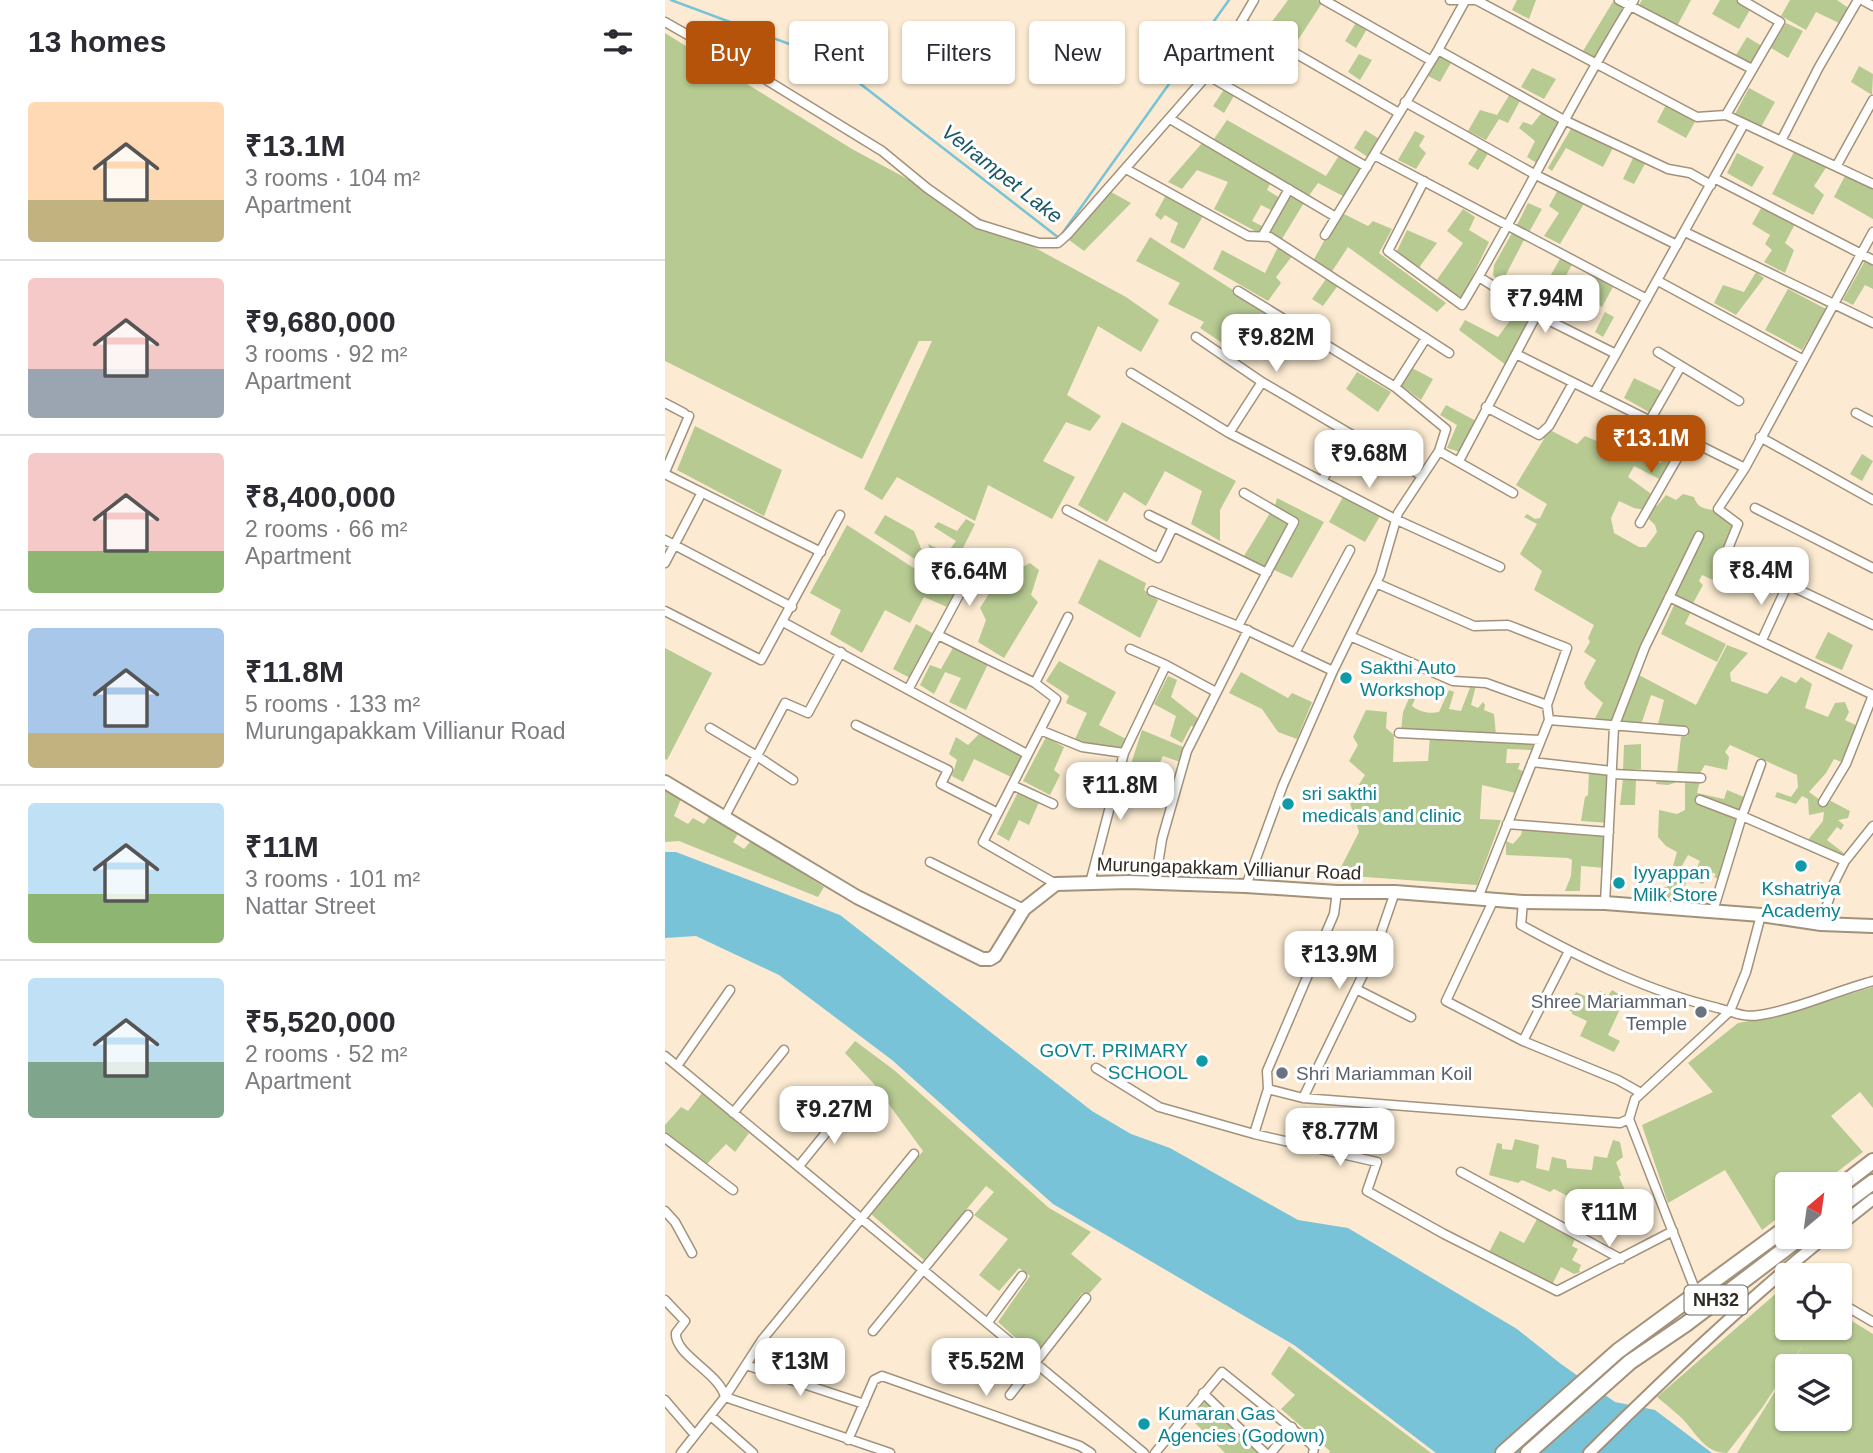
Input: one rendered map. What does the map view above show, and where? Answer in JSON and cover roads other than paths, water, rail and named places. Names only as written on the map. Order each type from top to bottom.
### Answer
[{"type":"highway","points":[[1852,1177],[1873,1161]]},
{"type":"highway","points":[[1852,1197],[1873,1182]]},
{"type":"highway","name":"NH32","points":[[1503,1453],[1618,1351],[1775,1236]]},
{"type":"highway","name":"NH32","points":[[1528,1453],[1630,1362],[1686,1324],[1784,1250]]},
{"type":"main road","points":[[665,782],[857,897],[982,959],[990,959],[999,950],[1024,909],[1056,884]]},
{"type":"main road","name":"Murungapakkam Villianur Road","points":[[1056,884],[1155,883],[1337,892],[1395,892],[1524,902],[1605,903],[1761,915],[1821,924],[1873,926]]},
{"type":"street","points":[[1242,21],[1254,0]]},
{"type":"street","points":[[1324,0],[1430,60]]},
{"type":"street","points":[[1450,0],[1476,0],[1697,117],[1726,115],[1873,184]]},
{"type":"street","points":[[1619,0],[1632,2],[1752,69]]},
{"type":"street","points":[[1726,115],[1780,22],[1742,0]]},
{"type":"street","points":[[1782,139],[1819,66],[1860,0],[1873,6]]},
{"type":"street","points":[[1325,235],[1465,1]]},
{"type":"street","points":[[1424,181],[1388,251],[1462,305],[1632,2]]},
{"type":"street","points":[[665,22],[882,151],[927,188],[978,224],[1039,243],[1058,243],[1067,235],[1199,84]]},
{"type":"street","points":[[1438,50],[1564,120],[1668,169],[1712,181],[1873,260]]},
{"type":"street","points":[[1298,55],[1399,113]]},
{"type":"street","points":[[1223,84],[1367,167]]},
{"type":"street","points":[[1837,166],[1873,100]]},
{"type":"street","points":[[1405,102],[1536,175],[1677,245]]},
{"type":"street","points":[[1170,119],[1334,216]]},
{"type":"street","points":[[1594,393],[1744,124]]},
{"type":"street","points":[[1374,155],[1647,299]]},
{"type":"street","points":[[1126,169],[1248,236],[1270,237],[1449,353]]},
{"type":"street","points":[[1263,235],[1289,189]]},
{"type":"street","points":[[1685,232],[1873,323]]},
{"type":"street","points":[[1873,232],[1745,468],[1719,508],[1738,524],[1728,555],[1787,586],[1873,625]]},
{"type":"street","points":[[1479,277],[1537,314],[1615,354]]},
{"type":"street","points":[[1658,281],[1802,359]]},
{"type":"street","points":[[1238,291],[1395,387],[1446,429],[1439,451],[1397,520],[1376,583],[1333,671],[1283,785],[1246,886]]},
{"type":"street","points":[[1459,461],[1537,314]]},
{"type":"street","points":[[1196,337],[1262,382],[1422,476]]},
{"type":"street","points":[[1395,387],[1426,338]]},
{"type":"street","points":[[1658,352],[1739,401]]},
{"type":"street","points":[[1516,354],[1745,468]]},
{"type":"street","points":[[1649,422],[1681,366]]},
{"type":"street","points":[[1131,373],[1229,433],[1397,520],[1500,567]]},
{"type":"street","points":[[1229,433],[1262,382]]},
{"type":"street","points":[[1486,407],[1539,435],[1549,426],[1573,383]]},
{"type":"street","points":[[665,403],[687,415],[665,473],[701,494],[821,552]]},
{"type":"street","points":[[1856,413],[1873,422]]},
{"type":"street","points":[[1322,481],[1349,433]]},
{"type":"street","points":[[1760,437],[1873,500]]},
{"type":"street","points":[[1640,523],[1687,441]]},
{"type":"street","points":[[1439,451],[1513,493]]},
{"type":"street","points":[[1238,626],[1294,522],[1244,493]]},
{"type":"street","points":[[665,563],[701,494]]},
{"type":"street","points":[[1755,508],[1873,568]]},
{"type":"street","points":[[1067,510],[1158,558],[1173,527]]},
{"type":"street","points":[[665,611],[761,660],[840,515]]},
{"type":"street","points":[[1149,515],[1267,573]]},
{"type":"street","points":[[1605,903],[1614,727],[1645,647],[1699,536]]},
{"type":"street","points":[[665,540],[792,607]]},
{"type":"street","points":[[1295,653],[1350,550]]},
{"type":"street","points":[[909,688],[974,567]]},
{"type":"street","points":[[1376,583],[1474,626],[1508,625],[1567,648],[1547,705],[1549,720],[1478,898]]},
{"type":"street","points":[[1762,640],[1787,586]]},
{"type":"street","points":[[1152,591],[1248,630],[1333,671]]},
{"type":"street","points":[[1669,597],[1873,695],[1870,717],[1823,802]]},
{"type":"street","points":[[1035,683],[1068,617]]},
{"type":"street","points":[[783,622],[1027,754]]},
{"type":"street","points":[[1155,883],[1162,839],[1187,751],[1248,630]]},
{"type":"street","points":[[938,635],[1035,683],[1056,699],[983,842],[1056,884]]},
{"type":"street","points":[[1350,636],[1453,681],[1486,683],[1547,705]]},
{"type":"street","points":[[1131,649],[1166,664],[1216,692]]},
{"type":"street","points":[[724,817],[785,703],[808,713],[841,652]]},
{"type":"street","points":[[1090,883],[1123,753],[1166,664]]},
{"type":"street","points":[[1549,720],[1684,731]]},
{"type":"street","points":[[856,724],[948,769],[941,784],[998,813]]},
{"type":"street","points":[[710,728],[793,780]]},
{"type":"street","points":[[1040,730],[1082,747],[1123,753]]},
{"type":"street","points":[[1399,733],[1541,740]]},
{"type":"street","points":[[1532,762],[1612,772],[1701,778]]},
{"type":"street","points":[[1713,911],[1761,764]]},
{"type":"street","points":[[1012,785],[1053,804]]},
{"type":"street","points":[[1700,800],[1845,861]]},
{"type":"street","points":[[1507,824],[1609,832]]},
{"type":"street","points":[[1821,924],[1834,883],[1845,861],[1873,826]]},
{"type":"street","points":[[930,862],[1024,909]]},
{"type":"street","points":[[1254,1134],[1268,1089],[1267,1071],[1334,914],[1337,892]]},
{"type":"street","points":[[1303,1098],[1375,950],[1395,892]]},
{"type":"street","points":[[1494,900],[1445,1001],[1523,1041],[1618,1080],[1641,1093]]},
{"type":"street","points":[[1524,902],[1521,925],[1569,951],[1682,1000],[1730,1011],[1739,1016],[1759,1015],[1873,981]]},
{"type":"street","points":[[1696,1292],[1629,1119],[1641,1093],[1730,1011],[1747,972],[1761,915]]},
{"type":"street","points":[[1523,1041],[1569,951]]},
{"type":"street","points":[[1356,989],[1411,1017]]},
{"type":"street","points":[[677,1066],[730,990]]},
{"type":"street","points":[[733,1113],[784,1049]]},
{"type":"street","points":[[665,1056],[1144,1453]]},
{"type":"street","points":[[1095,1068],[1159,1107],[1254,1134],[1377,1162],[1367,1191],[1444,1234],[1557,1291],[1673,1231]]},
{"type":"street","points":[[1268,1089],[1303,1098],[1620,1124],[1629,1119]]},
{"type":"street","points":[[799,1166],[846,1108]]},
{"type":"street","points":[[665,1138],[733,1190]]},
{"type":"street","points":[[681,1453],[725,1397],[762,1340],[914,1154]]},
{"type":"street","points":[[1461,1172],[1621,1259]]},
{"type":"street","points":[[1852,1216],[1873,1199]]},
{"type":"street","points":[[665,1211],[692,1253]]},
{"type":"street","points":[[873,1331],[968,1215]]},
{"type":"street","points":[[1792,1263],[1809,1250]]},
{"type":"street","points":[[988,1322],[1022,1276]]},
{"type":"street","points":[[1589,1453],[1660,1383],[1775,1279]]},
{"type":"street","points":[[1010,1395],[1086,1298]]},
{"type":"street","points":[[665,1300],[685,1321],[676,1334],[678,1344],[721,1385],[725,1397]]},
{"type":"street","points":[[1852,1310],[1873,1322]]},
{"type":"street","points":[[746,1365],[864,1404]]},
{"type":"street","points":[[1155,1453],[1219,1374],[1226,1373],[1311,1444],[1313,1453]]},
{"type":"street","points":[[848,1440],[874,1380],[880,1376],[1080,1446],[1091,1453]]},
{"type":"street","points":[[1203,1394],[1265,1453]]},
{"type":"street","points":[[725,1397],[890,1453]]},
{"type":"street","points":[[665,1400],[695,1435]]},
{"type":"street","points":[[711,1416],[753,1453]]},
{"type":"street","points":[[1271,1453],[1292,1427]]},
{"type":"water","points":[[665,852],[676,852],[840,915],[1092,1111],[1131,1134],[1170,1148],[1298,1220],[1348,1228],[1517,1329],[1615,1402],[1655,1410],[1712,1453],[1436,1453],[1294,1345],[1053,1204],[892,1060],[779,975],[696,936],[665,938]]},
{"type":"waterway","name":"Velrampet Lake","points":[[671,0],[827,58],[1059,238],[1229,0]]},
{"type":"place","name":"Sakthi Auto Workshop","points":[[1346,678]]},
{"type":"place","name":"sri sakthi medicals and clinic","points":[[1288,804]]},
{"type":"place","name":"Kshatriya Academy","points":[[1801,866]]},
{"type":"place","name":"Iyyappan Milk Store","points":[[1619,883]]},
{"type":"place","name":"Shree Mariamman Temple","points":[[1701,1012]]},
{"type":"place","name":"GOVT. PRIMARY SCHOOL","points":[[1202,1061]]},
{"type":"place","name":"Shri Mariamman Koil","points":[[1282,1073]]},
{"type":"place","name":"Kumaran Gas Agencies (Godown)","points":[[1144,1424]]}]
